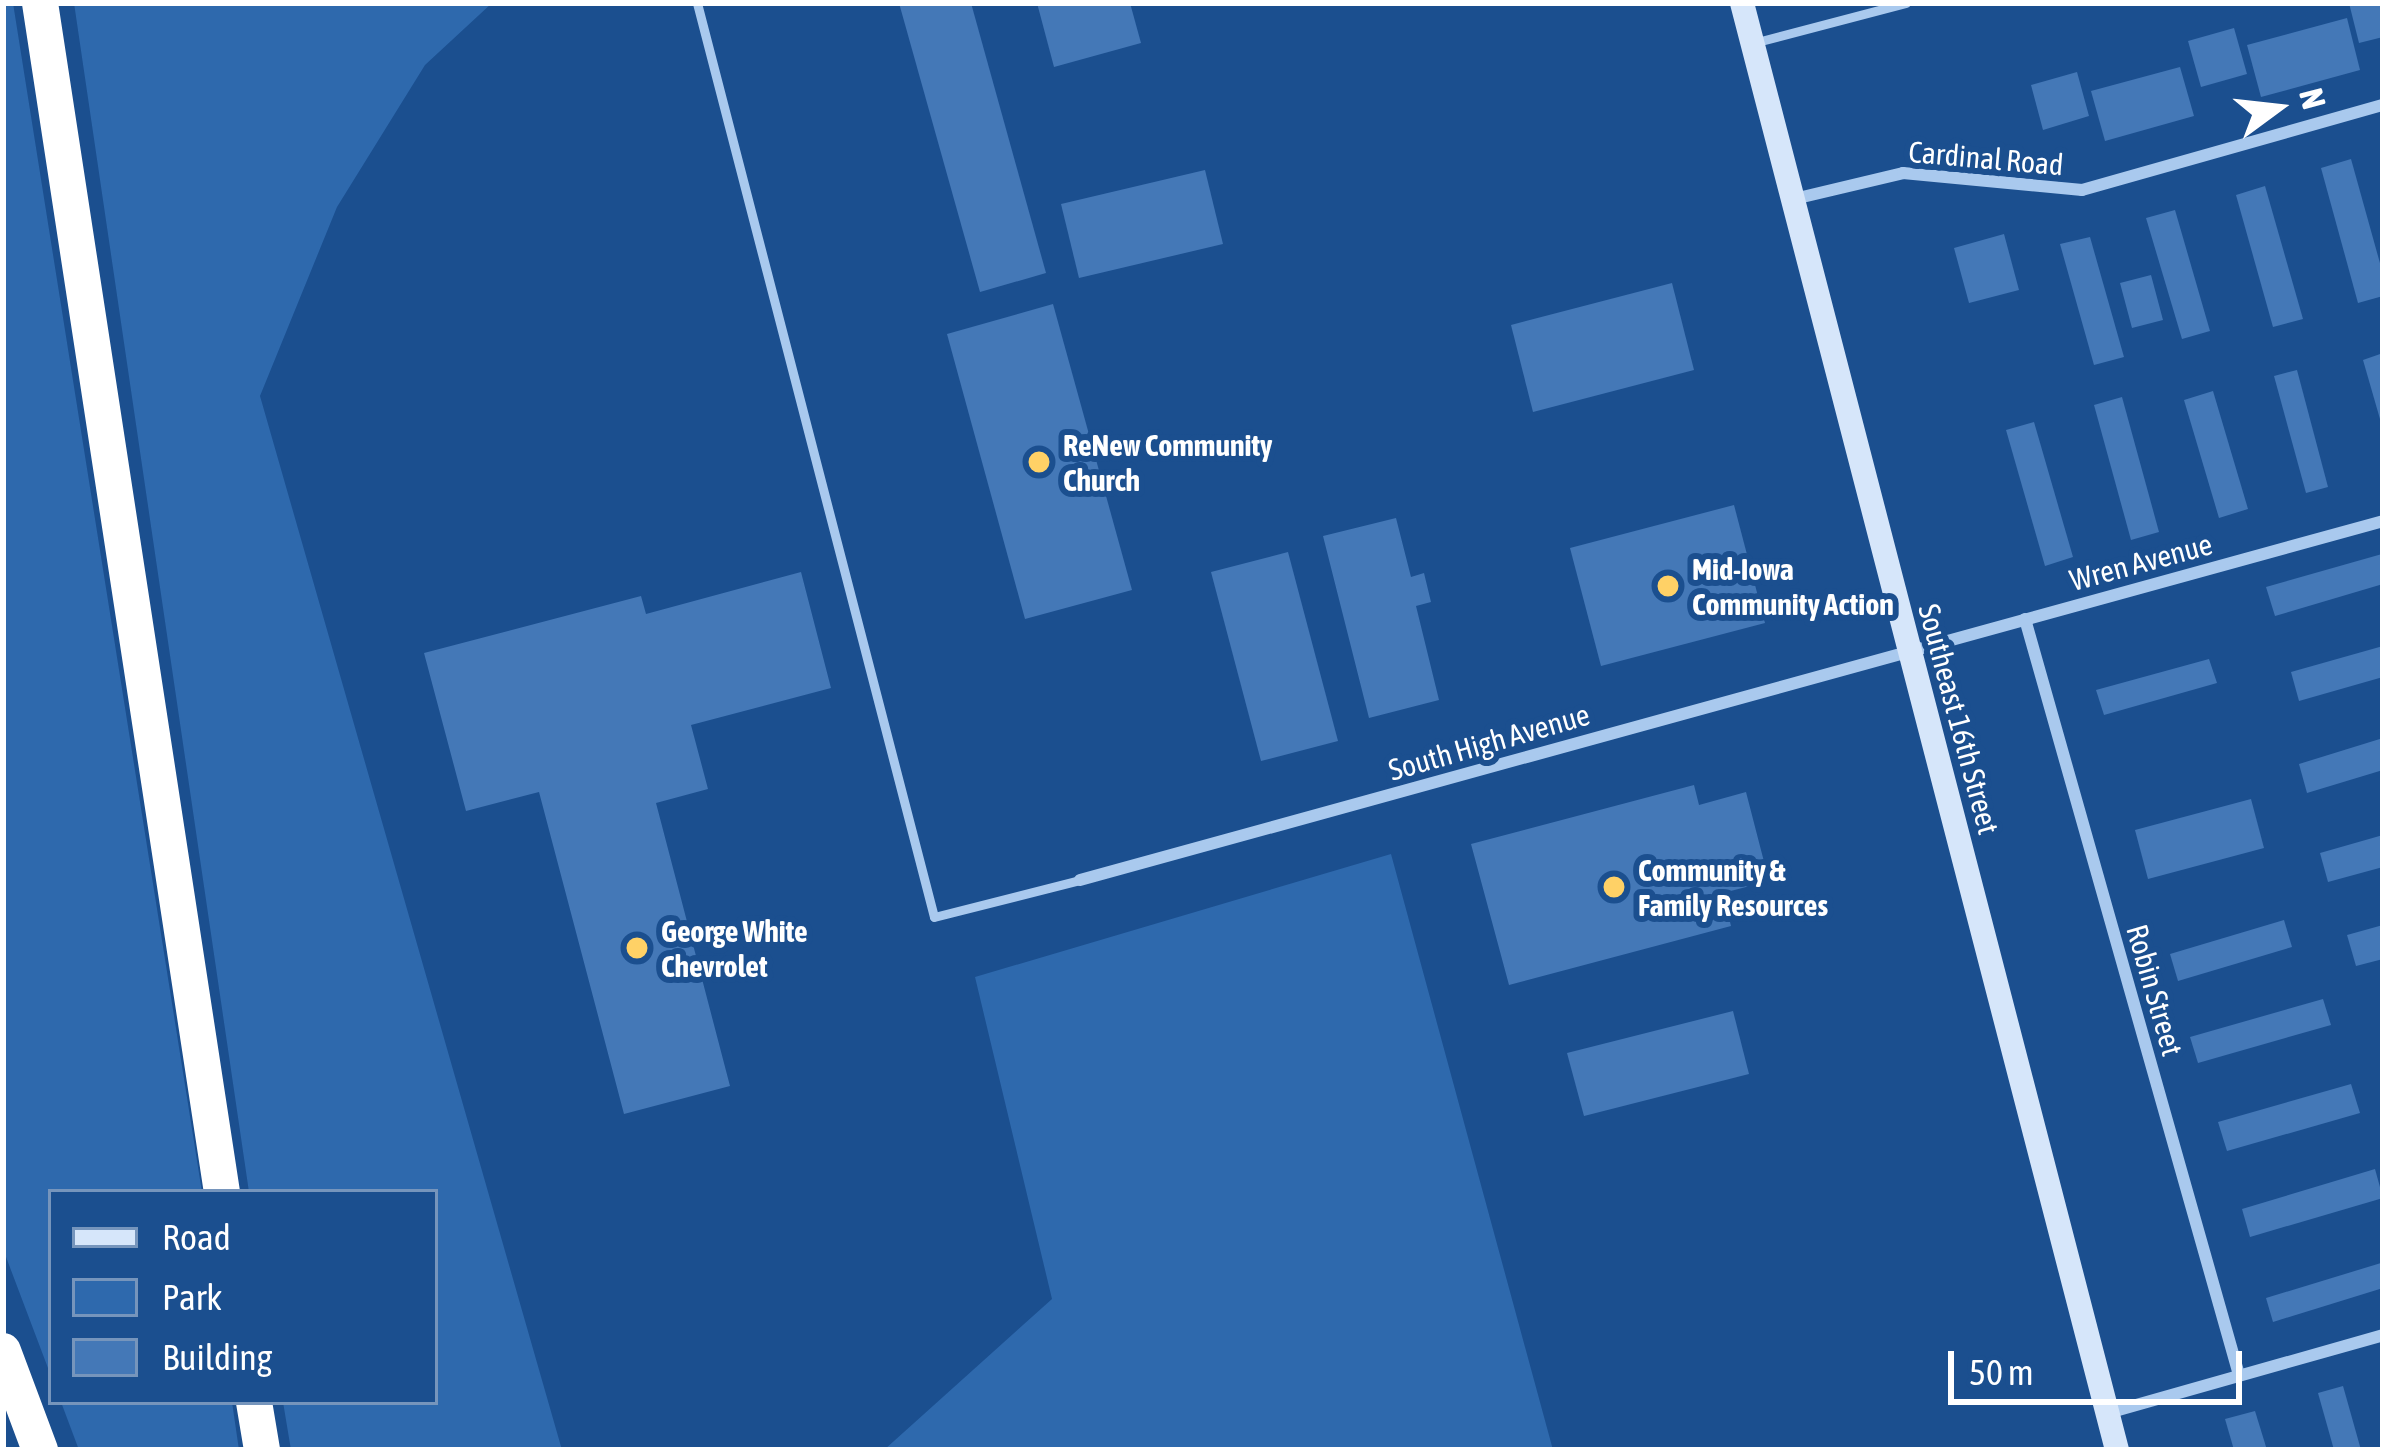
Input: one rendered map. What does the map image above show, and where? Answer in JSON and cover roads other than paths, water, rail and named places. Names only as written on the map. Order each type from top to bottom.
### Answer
[{"type":"highway","points":[[40,3],[222,1189]]},
{"type":"highway","points":[[3,1351],[40,1450]]},
{"type":"highway","points":[[254,1405],[262,1450]]},
{"type":"main road","name":"Southeast 16th Street","points":[[1742,3],[2117,1450]]},
{"type":"street","name":"Cardinal Road","points":[[1792,199],[1903,173],[2082,190],[2383,105]]},
{"type":"street","name":"Wren Avenue","points":[[1910,650],[2383,521]]},
{"type":"street","name":"Robin Street","points":[[2025,619],[2239,1375]]},
{"type":"street","name":"South High Avenue","points":[[1080,880],[1910,650]]},
{"type":"street","points":[[2108,1413],[2383,1335]]},
{"type":"lane","points":[[697,3],[934,917],[1080,880]]},
{"type":"lane","points":[[1752,44],[1906,3]]},
{"type":"place","name":"ReNew Community Church","points":[[1039,462]]},
{"type":"place","name":"Mid-Iowa Community Action","points":[[1668,586]]},
{"type":"place","name":"Community & Family Resources","points":[[1614,887]]},
{"type":"place","name":"George White Chevrolet","points":[[637,948]]}]
